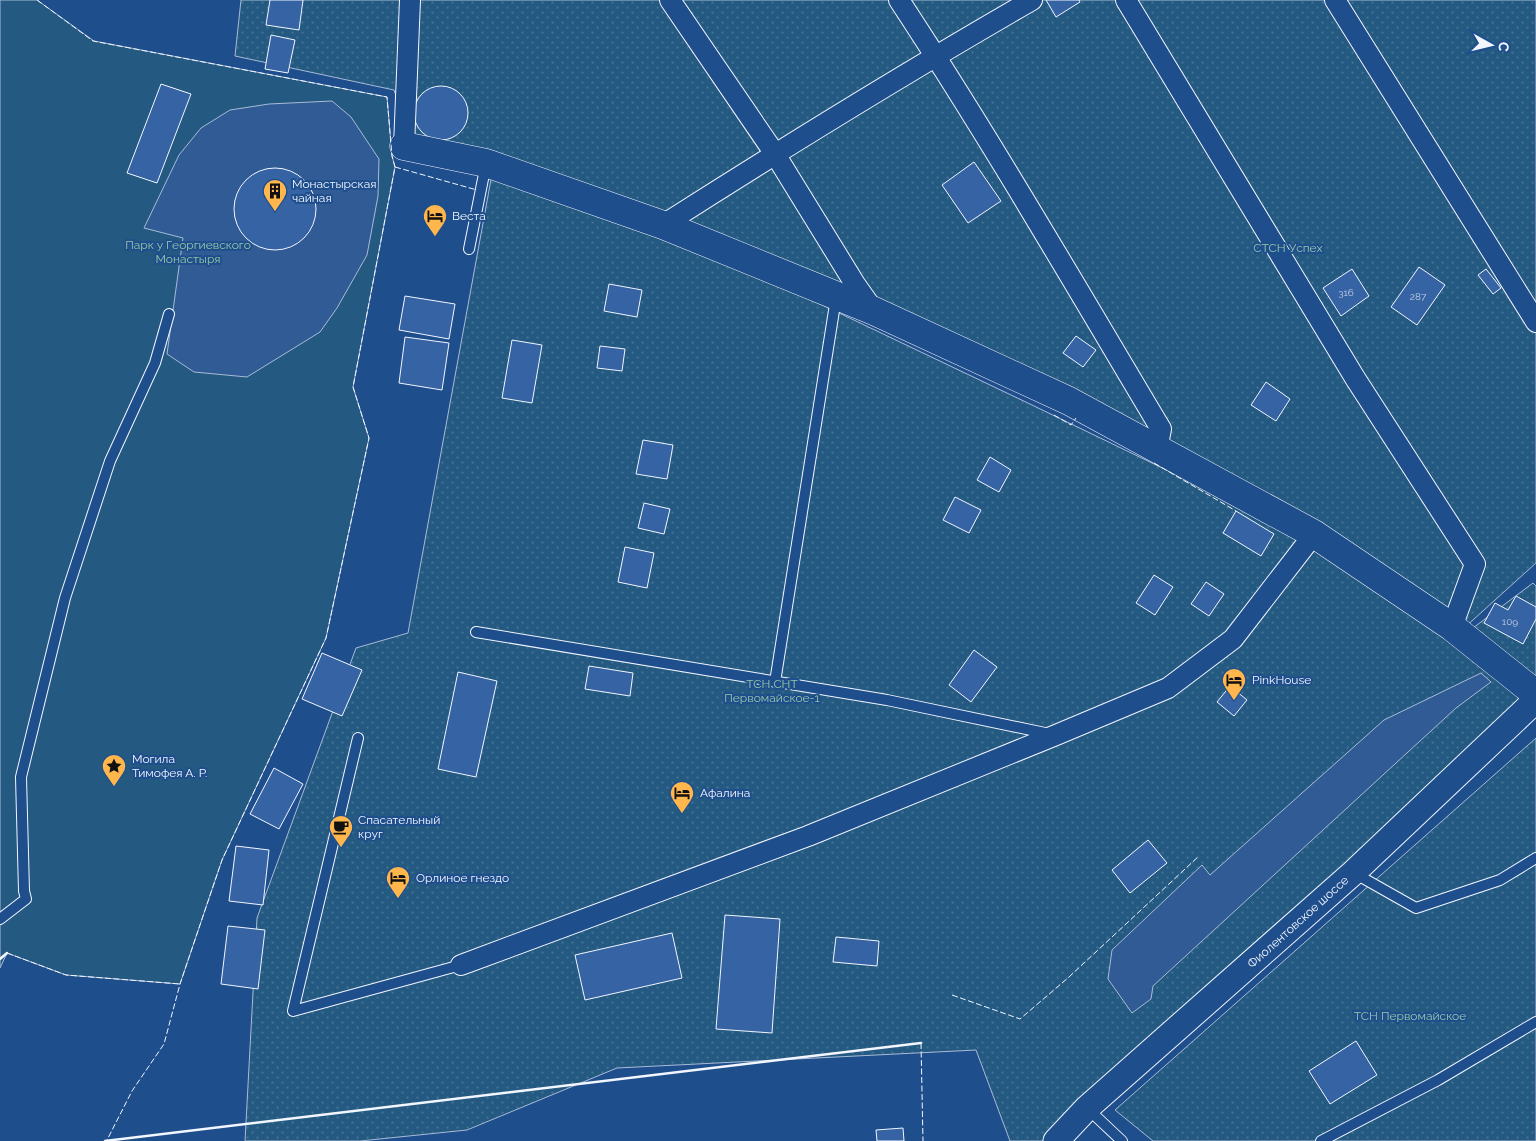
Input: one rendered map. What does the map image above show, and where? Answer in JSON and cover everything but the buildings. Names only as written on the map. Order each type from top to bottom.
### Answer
[{"type":"main road","points":[[404,146],[486,163],[664,225],[874,311],[1069,401],[1314,534],[1452,627],[1536,694]]},
{"type":"street","points":[[404,146],[410,0]]},
{"type":"street","points":[[670,0],[775,154],[855,284],[874,311]]},
{"type":"street","points":[[899,0],[935,55],[1161,430],[1157,450]]},
{"type":"street","points":[[664,225],[935,55],[1032,0]]},
{"type":"street","points":[[1126,0],[1355,378],[1475,564],[1452,627]]},
{"type":"street","points":[[1335,0],[1536,322]]},
{"type":"street","points":[[461,965],[808,836],[1056,736],[1168,688],[1233,639],[1314,534]]},
{"type":"street","name":"Фиолентовское шоссе","points":[[1056,1141],[1087,1108],[1353,873],[1536,700]]},
{"type":"lane","points":[[469,249],[486,163]]},
{"type":"lane","points":[[776,682],[837,295]]},
{"type":"lane","points":[[0,919],[26,899],[24,891],[21,777],[66,598],[110,461],[155,363],[169,314]]},
{"type":"lane","points":[[476,632],[887,700],[1056,736]]},
{"type":"lane","points":[[358,738],[293,1010],[461,965]]},
{"type":"lane","points":[[1353,873],[1416,908],[1500,880],[1536,858]]},
{"type":"lane","points":[[1322,1141],[1438,1080],[1536,1022]]},
{"type":"lane","points":[[1087,1108],[1122,1141]]},
{"type":"green space","name":"Парк у Георгиевского Монастыря","points":[[0,0],[37,0],[94,41],[387,97],[392,156],[395,167],[353,387],[369,438],[326,638],[222,860],[180,984],[66,975],[7,953],[0,968]]},
{"type":"green space","name":"ТСН СНТ Первомайское-1","points":[[241,0],[1536,0],[1536,563],[1453,638],[1457,640],[1533,583],[1536,586],[1536,689],[1343,873],[1046,1141],[1010,1141],[976,1050],[617,1068],[467,1130],[360,1141],[245,1141],[257,918],[356,648],[408,633],[492,174],[663,229],[1303,536],[1428,620],[1305,536],[917,339],[651,219],[411,140],[394,90],[235,56]]},
{"type":"green space","name":"ТСН Первомайское","points":[[1536,738],[1536,1141],[1153,1141],[1115,1110]]},
{"type":"shaded area","points":[[332,101],[351,117],[379,159],[378,196],[367,255],[337,308],[320,332],[247,377],[194,372],[167,354],[183,238],[144,228],[179,155],[201,128],[230,110],[269,104]]},
{"type":"shaded area","points":[[1481,673],[1491,682],[1456,708],[1153,986],[1151,999],[1132,1013],[1108,979],[1112,950],[1202,865],[1210,875],[1384,720]]},
{"type":"fence","points":[[37,0],[93,41],[387,97],[392,156],[395,167],[353,387],[369,438],[326,638],[222,860],[180,984],[164,1044],[132,1091],[107,1140]]},
{"type":"fence","points":[[395,167],[477,190]]},
{"type":"fence","points":[[1054,415],[1071,425],[1076,418]]},
{"type":"fence","points":[[1154,463],[1236,511]]},
{"type":"fence","points":[[952,995],[1020,1019],[1069,977],[1199,856]]},
{"type":"fence","points":[[7,953],[66,975],[180,984]]},
{"type":"fence","points":[[921,1043],[923,1141]]},
{"type":"wall","points":[[0,959],[7,953]]},
{"type":"wall","points":[[105,1141],[921,1043]]},
{"type":"place","name":"Монастырская чайная","points":[[275,212]]},
{"type":"place","name":"Веста","points":[[435,237]]},
{"type":"place","name":"PinkHouse","points":[[1234,701]]},
{"type":"place","name":"Могила Тимофея А. Р.","points":[[114,787]]},
{"type":"place","name":"Афалина","points":[[682,814]]},
{"type":"place","name":"Спасательный круг","points":[[341,848]]},
{"type":"place","name":"Орлиное гнездо","points":[[398,899]]},
{"type":"park label","name":"СТСН Успех","points":[[1288,248]]}]
